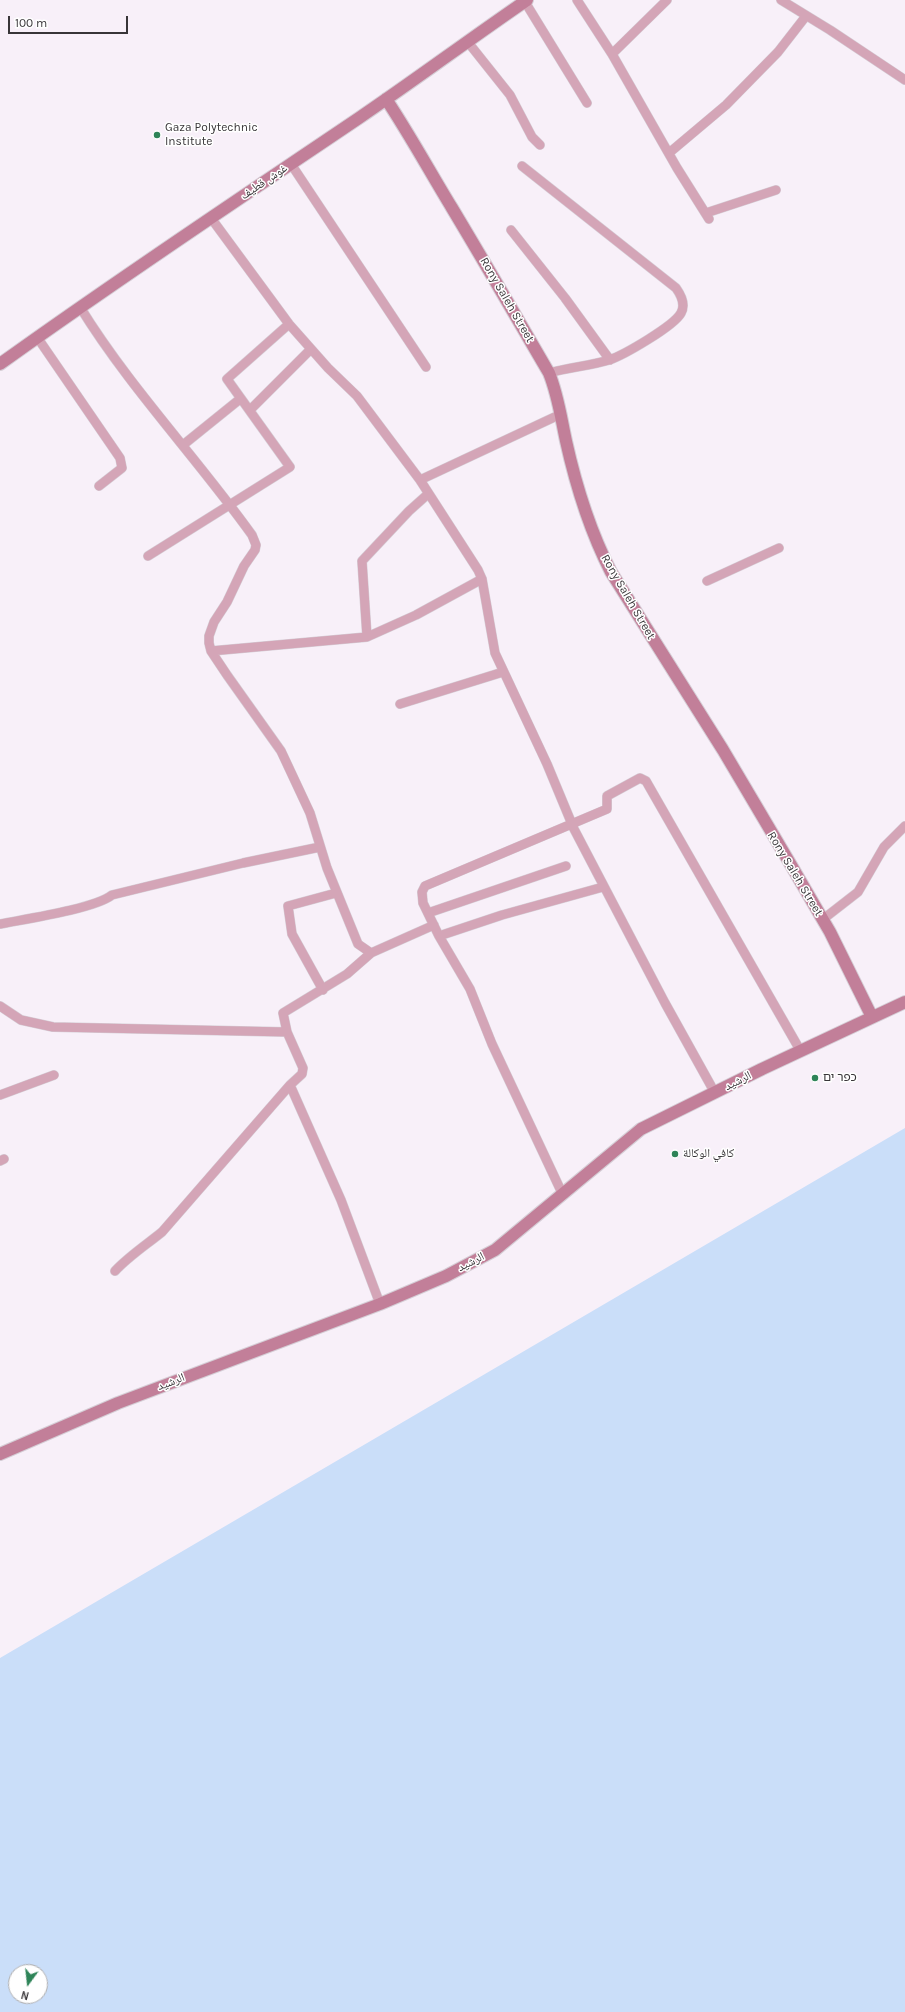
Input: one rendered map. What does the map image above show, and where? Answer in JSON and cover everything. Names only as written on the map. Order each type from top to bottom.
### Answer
[{"type":"main road","name":"غوش قطيف","points":[[0,364],[80,307],[386,99],[526,1]]},
{"type":"main road","name":"Rony Saleh Street","points":[[386,99],[415,143],[452,208],[487,264],[549,373],[556,392],[566,442],[581,496],[599,547],[611,572],[723,750],[822,920],[872,1017]]},
{"type":"main road","name":"الرشيد","points":[[0,1454],[118,1403],[380,1304],[446,1276],[495,1250],[641,1129],[800,1050],[905,1002]]},
{"type":"street","points":[[577,0],[612,54],[707,216],[776,190]]},
{"type":"street","points":[[612,54],[666,0]]},
{"type":"street","points":[[781,0],[905,80]]},
{"type":"street","points":[[526,1],[587,103]]},
{"type":"street","points":[[669,153],[714,116],[737,94],[778,52],[806,16]]},
{"type":"street","points":[[467,41],[510,95],[532,137],[540,145]]},
{"type":"street","points":[[291,164],[426,367]]},
{"type":"street","points":[[522,166],[676,288],[680,294],[682,309],[672,323],[610,360],[549,373]]},
{"type":"street","points":[[211,218],[289,324],[357,396],[420,480],[482,579],[495,654],[503,672],[603,887],[715,1093]]},
{"type":"street","points":[[511,230],[565,298],[610,360]]},
{"type":"street","points":[[80,307],[97,334],[252,535],[256,545],[211,630],[209,644],[211,651],[281,751],[310,813],[336,893],[358,944],[371,953]]},
{"type":"street","points":[[148,556],[290,467],[227,379],[289,324]]},
{"type":"street","points":[[36,338],[120,458],[122,468],[99,486]]},
{"type":"street","points":[[250,410],[311,349]]},
{"type":"street","points":[[183,444],[240,399]]},
{"type":"street","points":[[420,480],[561,414]]},
{"type":"street","points":[[367,636],[362,561],[409,511],[428,494]]},
{"type":"street","points":[[707,581],[779,548]]},
{"type":"street","points":[[211,651],[367,636],[416,615],[482,579]]},
{"type":"street","points":[[400,704],[503,672]]},
{"type":"street","points":[[562,1193],[492,1044],[470,989],[439,936],[423,903],[422,892],[425,886],[607,809],[607,796],[613,791],[640,778],[646,780],[800,1050]]},
{"type":"street","points":[[822,920],[858,892],[884,847],[905,826]]},
{"type":"street","points":[[0,924],[88,905],[112,895],[243,862],[320,847]]},
{"type":"street","points":[[428,914],[566,866]]},
{"type":"street","points":[[439,936],[502,915],[603,887]]},
{"type":"street","points":[[323,990],[292,934],[288,906],[336,893]]},
{"type":"street","points":[[115,1271],[127,1258],[143,1248],[162,1232],[302,1074],[303,1068],[287,1032],[283,1013],[347,974],[371,953],[434,925]]},
{"type":"street","points":[[0,1006],[21,1020],[54,1027],[287,1032]]},
{"type":"street","points":[[0,1095],[54,1075]]},
{"type":"street","points":[[290,1086],[340,1200],[380,1304]]},
{"type":"water","points":[[905,1128],[905,2012],[0,2012],[0,1658]]},
{"type":"place","name":"Gaza Polytechnic Institute","points":[[157,135]]},
{"type":"place","name":"כפר ים","points":[[815,1078]]},
{"type":"place","name":"كافي الوكالة","points":[[675,1154]]}]
